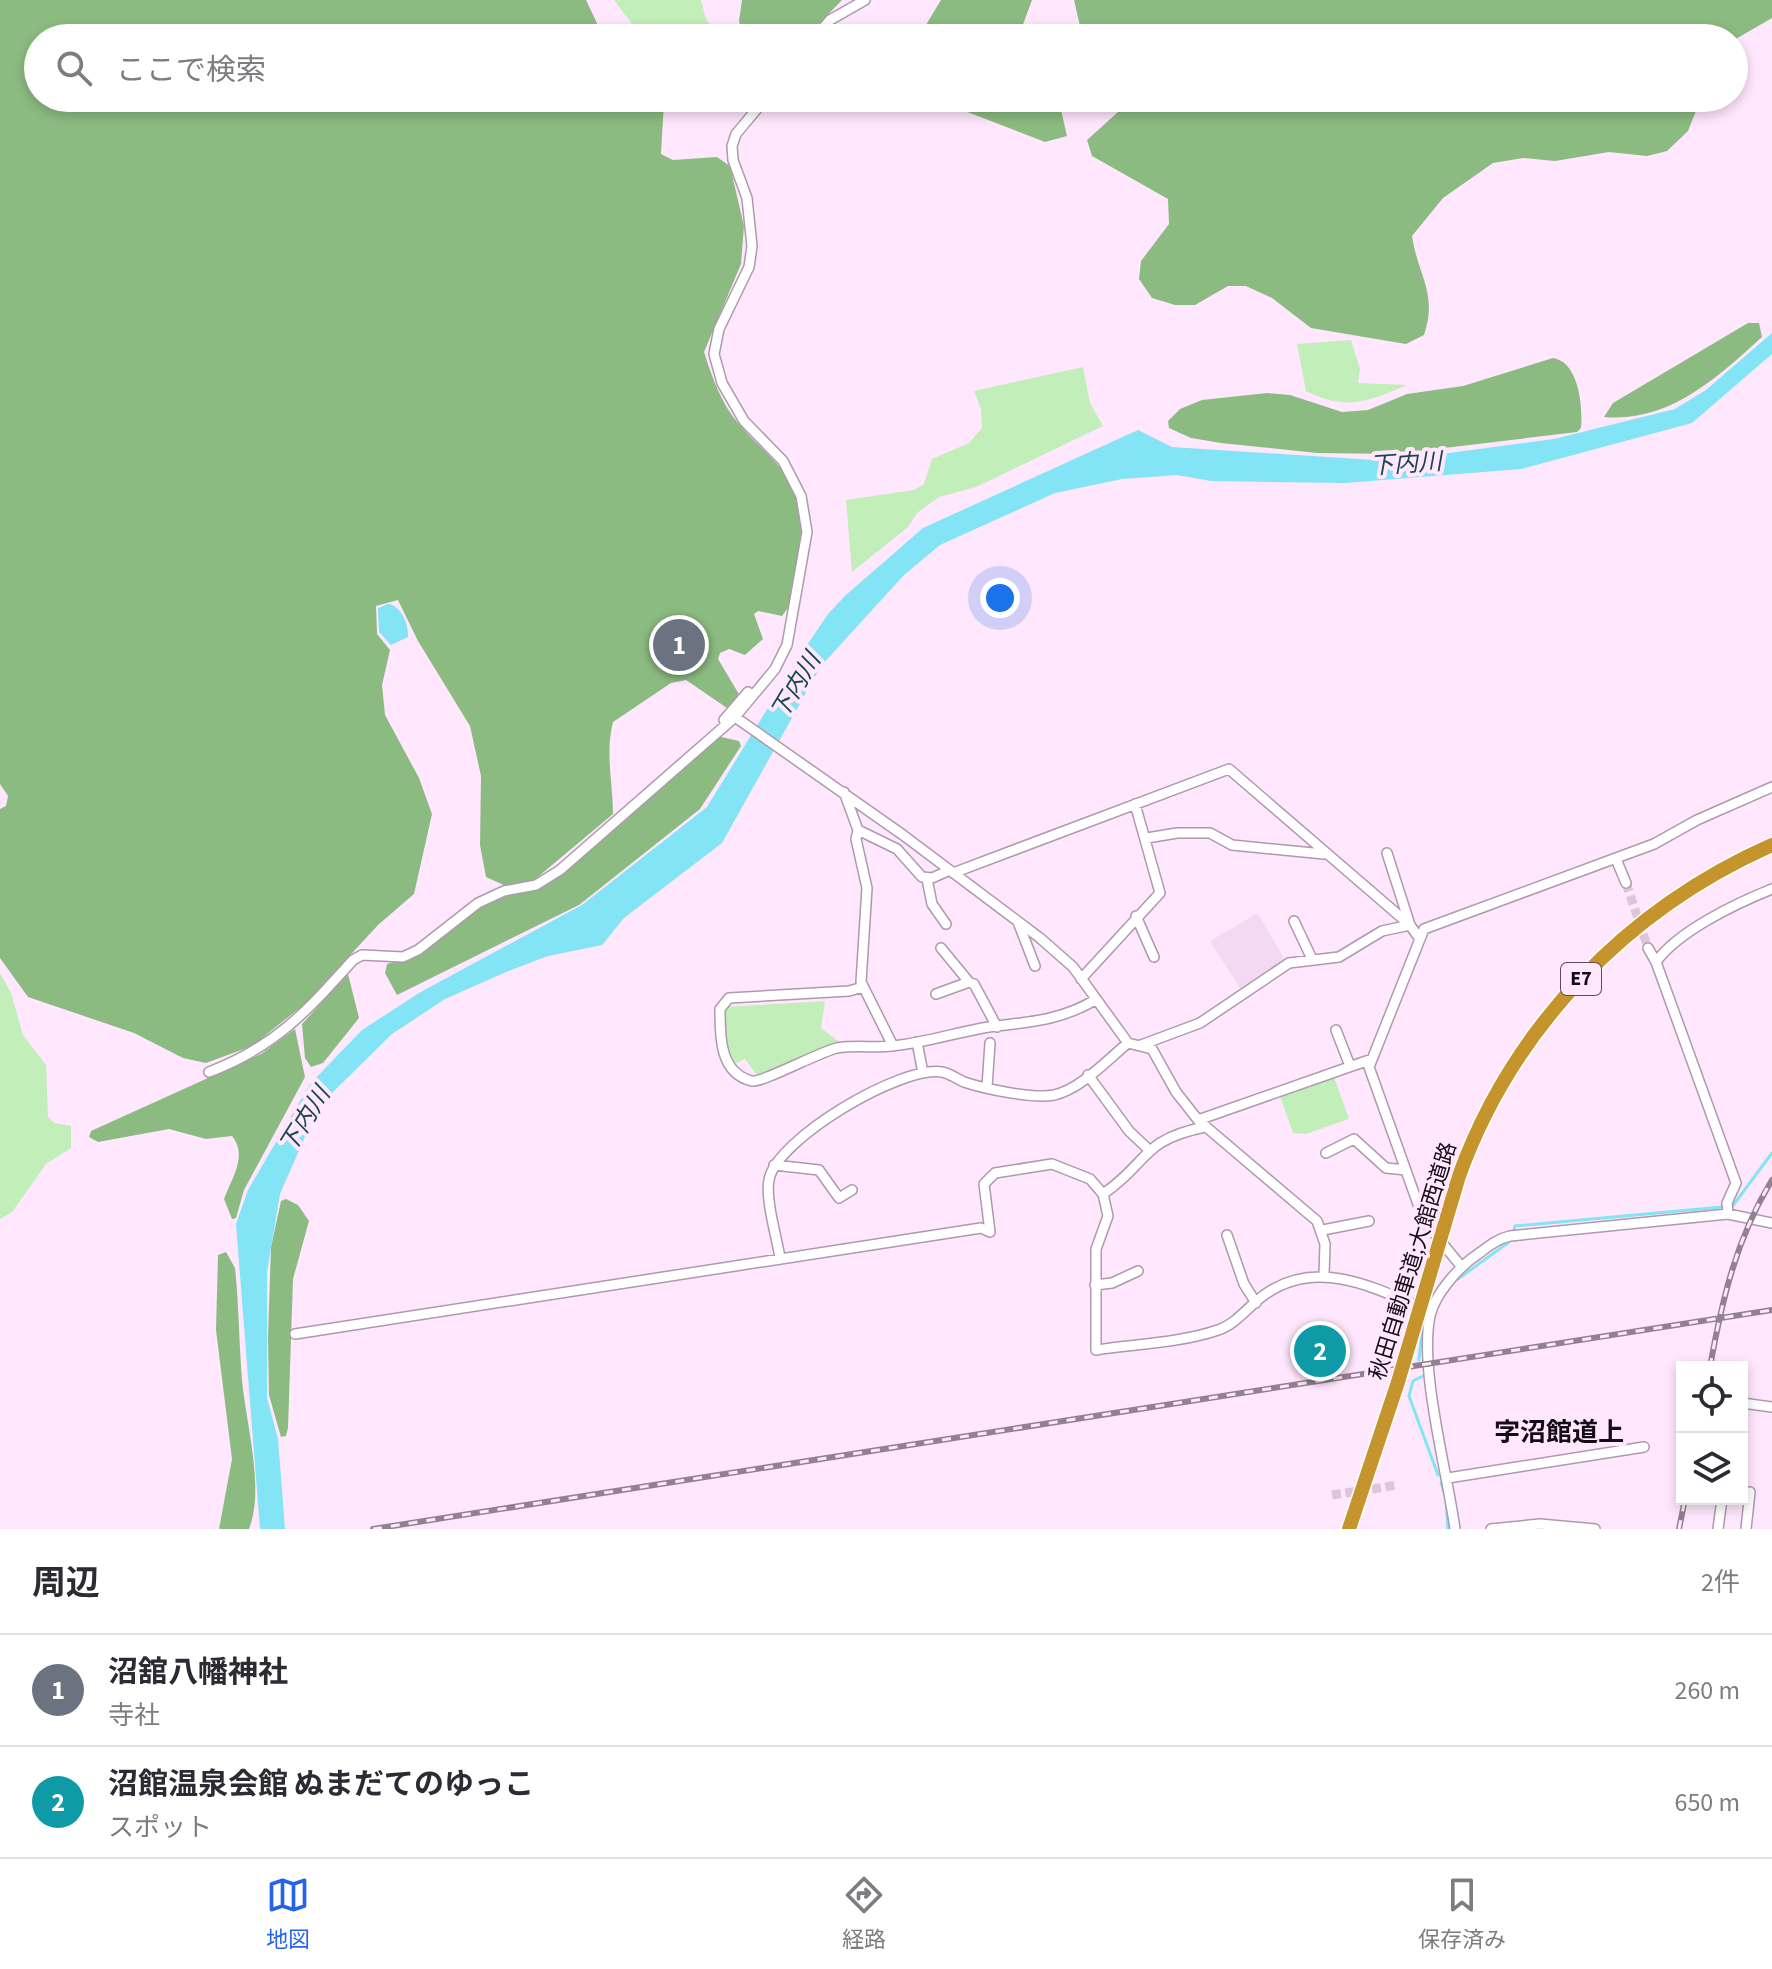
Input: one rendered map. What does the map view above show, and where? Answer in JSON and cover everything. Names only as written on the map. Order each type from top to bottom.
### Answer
[{"type":"highway","name":"秋田自動車道;大館西道路","points":[[1349,1529],[1398,1382],[1459,1176],[1483,1119],[1514,1063],[1546,1016],[1613,946],[1649,917],[1723,869],[1772,845]]},
{"type":"street","points":[[827,24],[865,0]]},
{"type":"street","points":[[209,1072],[265,1047],[294,1025],[353,960],[362,955],[403,957],[418,950],[478,903],[504,891],[536,885],[560,870],[738,720],[775,669],[787,645],[807,532],[801,496],[794,477],[783,461],[744,421],[722,383],[714,354],[719,329],[749,267],[752,246],[747,198],[733,160],[732,146],[736,134],[754,112]]},
{"type":"street","points":[[722,722],[775,669]]},
{"type":"street","points":[[738,720],[812,769],[952,871],[1073,967],[1128,1043],[1141,1045],[1158,1055],[1176,1092],[1202,1123],[1323,1230],[1324,1275]]},
{"type":"street","points":[[927,879],[1229,769],[1410,925],[1419,938]]},
{"type":"street","points":[[1461,1266],[1424,1221],[1369,1067],[1424,929],[1616,859],[1772,787]]},
{"type":"street","points":[[844,792],[858,830],[856,839],[867,888],[860,962],[863,987],[893,1046]]},
{"type":"street","points":[[1081,979],[1160,893],[1135,804]]},
{"type":"street","points":[[858,830],[897,849],[927,879],[932,904],[946,924]]},
{"type":"street","points":[[1147,838],[1177,833],[1210,833],[1232,845],[1324,854]]},
{"type":"street","points":[[1387,853],[1410,925]]},
{"type":"street","points":[[1616,859],[1626,883]]},
{"type":"street","points":[[1656,962],[1664,952],[1705,923],[1772,889]]},
{"type":"street","points":[[1136,916],[1154,957]]},
{"type":"street","points":[[1294,921],[1312,959]]},
{"type":"street","points":[[1018,922],[1035,966]]},
{"type":"street","points":[[1141,1045],[1200,1023],[1289,963],[1339,957],[1382,931],[1410,925]]},
{"type":"street","points":[[941,948],[969,982],[978,988],[997,1027]]},
{"type":"street","points":[[1648,948],[1656,962],[1736,1183],[1727,1203],[1728,1214]]},
{"type":"street","points":[[936,994],[969,982]]},
{"type":"street","points":[[863,987],[849,991],[729,998],[720,1009],[723,1054],[731,1067],[748,1080],[757,1082],[790,1065],[837,1048],[893,1046],[1052,1019],[1095,1000]]},
{"type":"street","points":[[1336,1030],[1350,1066]]},
{"type":"street","points":[[917,1042],[923,1073]]},
{"type":"street","points":[[987,1087],[990,1043]]},
{"type":"street","points":[[780,1258],[768,1182],[774,1165],[810,1132],[859,1097],[896,1080],[942,1072],[987,1087],[1050,1096],[1065,1092],[1128,1043]]},
{"type":"street","points":[[1103,1194],[1124,1178],[1148,1149],[1170,1135],[1372,1059]]},
{"type":"street","points":[[1088,1075],[1129,1131],[1148,1149]]},
{"type":"street","points":[[1326,1153],[1354,1139],[1386,1168],[1406,1170]]},
{"type":"street","points":[[295,1334],[981,1228],[990,1232],[984,1184],[995,1173],[1052,1164],[1067,1167],[1090,1179],[1103,1194],[1108,1216],[1096,1249],[1096,1350],[1222,1329],[1284,1284],[1324,1275],[1366,1284],[1431,1312]]},
{"type":"street","points":[[774,1165],[819,1170],[839,1198],[852,1190]]},
{"type":"street","points":[[1455,1529],[1428,1363],[1431,1312],[1461,1266],[1500,1238],[1510,1236],[1728,1214],[1772,1223]]},
{"type":"street","points":[[1323,1230],[1369,1221]]},
{"type":"street","points":[[1227,1235],[1244,1284],[1256,1303]]},
{"type":"street","points":[[1095,1285],[1112,1283],[1138,1271]]},
{"type":"street","points":[[1748,1404],[1772,1407]]},
{"type":"street","points":[[1448,1478],[1644,1447]]},
{"type":"street","points":[[1746,1529],[1750,1492]]},
{"type":"street","points":[[1718,1529],[1721,1505]]},
{"type":"street","points":[[1491,1529],[1540,1524],[1595,1529]]},
{"type":"shaded area","points":[[1258,913],[1286,962],[1241,990],[1210,941]]},
{"type":"green space","points":[[0,0],[586,0],[597,24],[24,24],[24,112],[663,112],[661,154],[673,160],[717,157],[730,166],[744,226],[741,264],[704,352],[727,407],[789,479],[796,492],[802,523],[801,544],[788,608],[782,616],[758,611],[754,614],[763,639],[745,655],[729,649],[720,653],[718,659],[740,696],[727,708],[686,680],[671,683],[613,722],[609,757],[613,814],[533,881],[508,887],[486,877],[480,845],[481,776],[470,726],[418,641],[398,600],[376,606],[377,634],[390,650],[382,685],[385,715],[419,778],[432,814],[414,894],[378,925],[306,1003],[252,1046],[206,1063],[183,1058],[134,1033],[28,997],[0,958],[0,809],[6,806],[8,796],[0,784]]},
{"type":"green space","points":[[614,0],[701,0],[709,24],[632,24]]},
{"type":"green space","points":[[742,0],[842,0],[819,24],[740,24]]},
{"type":"green space","points":[[941,0],[1032,0],[1023,24],[926,24]]},
{"type":"green space","points":[[1074,0],[1772,0],[1772,18],[1748,32],[1748,24],[1080,24]]},
{"type":"green space","points":[[967,112],[1061,112],[1067,136],[1045,142]]},
{"type":"green space","points":[[1118,112],[1695,112],[1688,131],[1667,151],[1647,156],[1609,152],[1555,161],[1523,158],[1493,163],[1443,198],[1412,236],[1429,307],[1424,335],[1406,344],[1311,328],[1272,298],[1246,286],[1228,286],[1195,305],[1175,305],[1152,298],[1139,279],[1141,261],[1169,224],[1168,199],[1092,156],[1087,140]]},
{"type":"green space","points":[[1748,323],[1759,323],[1762,337],[1691,394],[1650,413],[1604,417],[1613,403]]},
{"type":"green space","points":[[1351,340],[1360,369],[1358,383],[1407,385],[1356,402],[1333,401],[1306,391],[1297,344]]},
{"type":"green space","points":[[1553,358],[1569,368],[1578,387],[1581,428],[1577,432],[1394,454],[1317,453],[1221,443],[1191,438],[1169,428],[1168,421],[1180,409],[1202,400],[1267,393],[1290,395],[1342,412],[1368,410],[1407,394],[1463,386]]},
{"type":"green space","points":[[1083,367],[1090,403],[1103,426],[976,487],[939,497],[917,513],[908,527],[852,572],[846,500],[914,490],[924,484],[932,459],[969,443],[982,428],[981,409],[974,391]]},
{"type":"green space","points":[[717,736],[739,741],[741,746],[700,809],[579,905],[397,995],[385,973],[387,964],[424,948],[484,904],[537,889]]},
{"type":"green space","points":[[0,973],[11,993],[23,1035],[46,1065],[48,1117],[54,1123],[71,1126],[71,1148],[46,1164],[12,1212],[0,1219]]},
{"type":"green space","points":[[348,974],[359,1018],[323,1063],[311,1067],[305,1058],[302,1024]]},
{"type":"green space","points":[[825,1001],[821,1028],[843,1045],[759,1078],[745,1059],[734,1064],[726,1051],[725,1007]]},
{"type":"green space","points":[[295,1029],[305,1077],[244,1190],[236,1218],[232,1219],[224,1199],[239,1159],[237,1144],[232,1136],[206,1139],[169,1129],[98,1142],[89,1137],[91,1131],[261,1054]]},
{"type":"green space","points":[[1334,1077],[1349,1119],[1306,1134],[1293,1133],[1280,1096]]},
{"type":"green space","points":[[286,1199],[298,1205],[309,1221],[293,1279],[288,1428],[286,1436],[281,1437],[269,1395],[268,1337],[271,1247],[281,1201]]},
{"type":"green space","points":[[226,1252],[235,1268],[242,1380],[255,1476],[249,1529],[219,1529],[232,1459],[216,1330],[218,1255]]},
{"type":"water","name":"下内川","points":[[1772,333],[1772,354],[1692,423],[1521,469],[1345,483],[1211,481],[1177,475],[1122,479],[1055,493],[940,545],[904,575],[821,666],[722,843],[624,918],[602,945],[548,956],[506,972],[445,999],[392,1034],[333,1092],[311,1123],[280,1194],[267,1272],[267,1398],[278,1439],[285,1529],[260,1529],[236,1224],[248,1190],[310,1084],[362,1030],[419,993],[582,905],[707,807],[828,614],[923,528],[1138,430],[1172,447],[1389,461],[1554,439],[1675,409],[1706,390]]},
{"type":"water","points":[[388,604],[400,612],[408,632],[408,637],[391,645],[379,632],[378,608]]},
{"type":"waterway","points":[[1732,1207],[1772,1153]]},
{"type":"waterway","points":[[1514,1230],[1515,1226],[1722,1207]]},
{"type":"waterway","points":[[1458,1279],[1509,1242]]},
{"type":"waterway","points":[[1419,1360],[1422,1331]]},
{"type":"waterway","points":[[1423,1376],[1413,1381],[1409,1396],[1438,1475]]},
{"type":"waterway","points":[[1441,1483],[1445,1493]]},
{"type":"waterway","points":[[1446,1501],[1448,1529]]},
{"type":"tunnel","points":[[1626,883],[1648,948]]},
{"type":"tunnel","points":[[1332,1495],[1398,1485]]},
{"type":"railway","points":[[1711,1361],[1732,1270],[1759,1202],[1772,1180]]},
{"type":"railway","points":[[373,1529],[1772,1310]]},
{"type":"railway","points":[[1679,1529],[1684,1505]]},
{"type":"place","name":"沼舘八幡神社","points":[[679,645]]},
{"type":"place","name":"沼館温泉会館 ぬまだてのゆっこ","points":[[1320,1351]]},
{"type":"district","name":"字沼館道上","points":[[1559,1432]]}]
